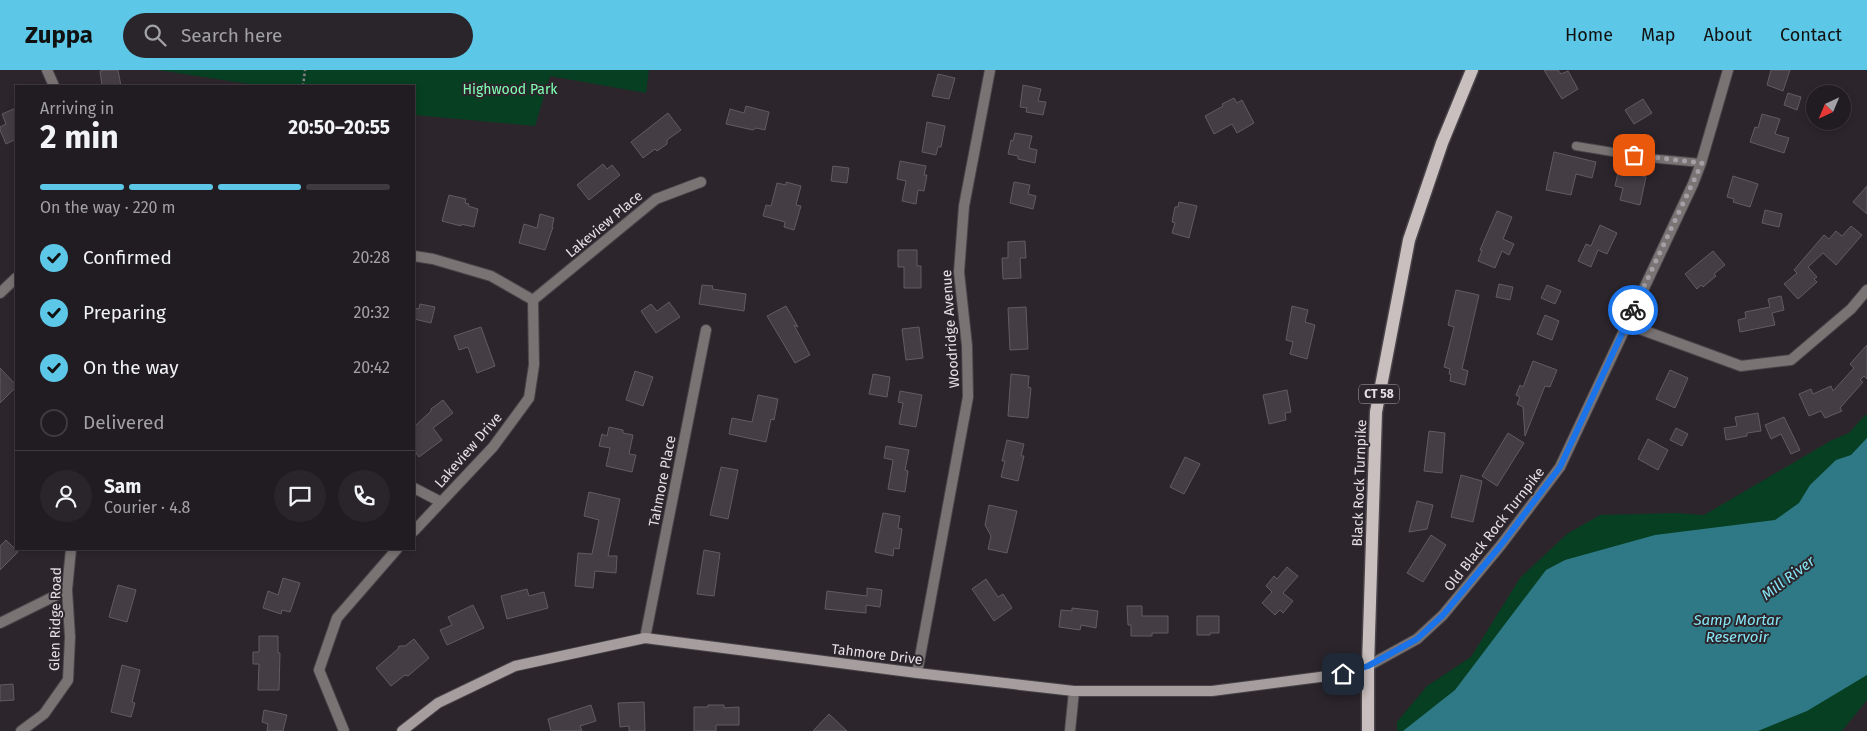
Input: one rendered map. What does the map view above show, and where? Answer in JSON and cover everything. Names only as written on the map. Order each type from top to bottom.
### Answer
[{"type":"main road","name":"Black Rock Turnpike","points":[[1368,731],[1368,666],[1376,412],[1410,240],[1442,143],[1472,70]]},
{"type":"street","points":[[47,70],[54,85]]},
{"type":"street","name":"Woodridge Avenue","points":[[917,673],[968,397],[967,346],[958,272],[964,206],[990,70]]},
{"type":"street","name":"Old Black Rock Turnpike","points":[[1368,666],[1407,646],[1427,632],[1469,584],[1560,467],[1702,163],[1728,70]]},
{"type":"street","name":"Lakeview Place","points":[[533,300],[656,199],[701,182]]},
{"type":"street","points":[[415,256],[433,259],[491,276],[533,300]]},
{"type":"street","points":[[0,293],[15,279]]},
{"type":"street","points":[[1626,324],[1742,366],[1792,360],[1851,308],[1867,290]]},
{"type":"street","name":"Lakeview Drive","points":[[415,530],[493,447],[529,398],[534,365],[533,300]]},
{"type":"street","name":"Tahmore Place","points":[[645,638],[706,330]]},
{"type":"street","points":[[415,489],[440,502]]},
{"type":"street","name":"Glen Ridge Road","points":[[20,731],[44,714],[68,680],[70,637],[67,590],[71,550]]},
{"type":"street","points":[[344,731],[319,670],[336,618],[396,550]]},
{"type":"street","points":[[0,623],[67,590]]},
{"type":"street","name":"Tahmore Drive","points":[[402,731],[438,704],[515,666],[645,638],[1074,691],[1212,691],[1343,674],[1368,666]]},
{"type":"street","points":[[1070,731],[1074,691]]},
{"type":"lane","points":[[1576,146],[1649,158],[1702,163]]},
{"type":"path","points":[[303,85],[306,70]]},
{"type":"green space","name":"Highwood Park","points":[[158,70],[649,70],[646,93],[550,76],[535,126],[415,115],[415,85],[256,85]]},
{"type":"green space","name":"Samp Mortar Reservoir","points":[[1866,414],[1867,700],[1842,731],[1397,731],[1397,722],[1427,686],[1471,657],[1520,578],[1567,534],[1600,515],[1675,513],[1704,515],[1832,440],[1849,433]]},
{"type":"water","name":"Samp Mortar Reservoir","points":[[1867,438],[1867,675],[1807,711],[1758,731],[1403,731],[1455,690],[1546,570],[1565,560],[1655,535],[1775,520],[1799,503],[1810,485],[1836,460],[1851,455]]},
{"type":"building","points":[[118,70],[121,85],[102,85],[100,71]]},
{"type":"building","points":[[1544,70],[1558,70],[1561,74],[1568,71],[1578,89],[1562,99]]},
{"type":"building","points":[[1771,70],[1790,70],[1783,91],[1767,85]]},
{"type":"building","points":[[938,74],[955,78],[949,99],[932,96]]},
{"type":"building","points":[[1023,85],[1041,89],[1038,101],[1046,102],[1043,115],[1026,112],[1027,108],[1020,107]]},
{"type":"building","points":[[1788,93],[1801,97],[1797,110],[1784,105]]},
{"type":"building","points":[[1234,98],[1237,103],[1242,100],[1254,123],[1237,133],[1232,124],[1214,134],[1205,116]]},
{"type":"building","points":[[1643,99],[1652,113],[1634,124],[1625,110]]},
{"type":"building","points":[[746,106],[769,112],[765,130],[756,128],[753,130],[726,124],[730,109],[744,113]]},
{"type":"building","points":[[15,108],[15,144],[14,140],[6,144],[0,130],[0,127],[6,124],[2,114]]},
{"type":"building","points":[[668,113],[681,130],[667,140],[667,144],[657,151],[655,149],[643,158],[631,142]]},
{"type":"building","points":[[1762,114],[1780,119],[1775,134],[1789,138],[1784,153],[1750,142],[1755,127],[1758,128]]},
{"type":"building","points":[[927,122],[945,126],[941,147],[938,147],[936,155],[922,152]]},
{"type":"building","points":[[1015,133],[1032,136],[1029,148],[1037,150],[1035,163],[1018,159],[1018,156],[1008,154],[1011,140],[1013,141]]},
{"type":"building","points":[[1554,152],[1596,162],[1592,178],[1576,174],[1571,195],[1546,190]]},
{"type":"building","points":[[900,161],[926,166],[924,175],[927,175],[924,191],[918,190],[916,204],[902,201],[906,181],[897,179]]},
{"type":"building","points":[[603,164],[607,169],[612,165],[620,175],[589,200],[577,185]]},
{"type":"building","points":[[1620,164],[1644,168],[1642,176],[1646,177],[1640,205],[1620,200],[1623,188],[1615,186]]},
{"type":"building","points":[[833,166],[849,168],[847,183],[831,181]]},
{"type":"building","points":[[1733,176],[1758,184],[1750,207],[1733,202],[1734,199],[1727,197]]},
{"type":"building","points":[[786,182],[801,186],[796,205],[801,206],[794,230],[784,227],[785,222],[763,216],[766,205],[771,206],[777,183],[786,185]]},
{"type":"building","points":[[1014,182],[1030,185],[1028,194],[1036,196],[1033,209],[1010,203]]},
{"type":"building","points":[[1867,186],[1867,214],[1853,202]]},
{"type":"building","points":[[449,195],[466,199],[465,203],[469,204],[468,206],[478,209],[474,227],[442,221]]},
{"type":"building","points":[[1179,202],[1197,206],[1189,238],[1172,233],[1175,223],[1172,222],[1175,207],[1178,207]]},
{"type":"building","points":[[1765,210],[1782,214],[1779,227],[1762,223]]},
{"type":"building","points":[[1497,211],[1512,217],[1503,239],[1514,244],[1509,255],[1502,251],[1495,268],[1478,261],[1482,250],[1480,250]]},
{"type":"building","points":[[540,214],[554,218],[545,250],[519,243],[524,224],[537,228]]},
{"type":"building","points":[[1600,225],[1617,233],[1607,254],[1598,250],[1591,267],[1578,261],[1586,244],[1591,246]]},
{"type":"building","points":[[1851,226],[1862,235],[1836,265],[1823,253],[1808,267],[1817,277],[1814,279],[1817,282],[1798,299],[1784,284],[1797,273],[1794,270],[1824,235],[1829,239],[1836,231],[1842,236]]},
{"type":"building","points":[[1025,241],[1026,258],[1020,258],[1021,278],[1003,279],[1002,258],[1008,258],[1008,242]]},
{"type":"building","points":[[898,250],[917,250],[917,266],[921,266],[921,288],[904,288],[904,267],[898,267]]},
{"type":"building","points":[[1713,251],[1725,265],[1714,274],[1716,276],[1703,287],[1701,285],[1697,289],[1685,274]]},
{"type":"building","points":[[1499,284],[1513,287],[1510,300],[1496,297]]},
{"type":"building","points":[[702,285],[713,286],[712,289],[746,294],[744,311],[699,304]]},
{"type":"building","points":[[1547,285],[1561,291],[1555,304],[1541,298]]},
{"type":"building","points":[[1456,290],[1479,295],[1462,369],[1468,371],[1465,385],[1450,381],[1450,369],[1444,367],[1454,327],[1448,325]]},
{"type":"building","points":[[1781,296],[1784,310],[1772,313],[1775,325],[1740,332],[1738,320],[1746,318],[1745,312],[1770,307],[1768,299]]},
{"type":"building","points":[[669,302],[680,317],[656,333],[641,311],[651,304],[657,311]]},
{"type":"building","points":[[420,304],[435,307],[431,323],[415,319],[415,308],[419,309]]},
{"type":"building","points":[[786,306],[798,327],[794,325],[810,355],[795,363],[767,316]]},
{"type":"building","points":[[1292,306],[1308,310],[1305,322],[1315,325],[1307,359],[1290,354],[1293,342],[1286,340]]},
{"type":"building","points":[[1026,307],[1028,349],[1010,350],[1008,308]]},
{"type":"building","points":[[1545,315],[1559,321],[1552,340],[1537,334]]},
{"type":"building","points":[[481,327],[495,366],[477,373],[468,347],[459,350],[454,336]]},
{"type":"building","points":[[919,327],[923,358],[906,360],[902,329]]},
{"type":"building","points":[[1867,345],[1867,379],[1864,376],[1860,380],[1863,382],[1840,408],[1842,411],[1825,418],[1821,411],[1809,416],[1799,394],[1811,389],[1813,394],[1831,386],[1833,391],[1854,368],[1850,364]]},
{"type":"building","points":[[1533,361],[1557,370],[1550,387],[1545,386],[1525,436],[1523,407],[1517,404],[1520,397],[1516,395],[1520,385],[1523,387]]},
{"type":"building","points":[[0,368],[15,384],[15,388],[0,403]]},
{"type":"building","points":[[1670,370],[1688,378],[1675,408],[1656,399]]},
{"type":"building","points":[[635,371],[653,377],[643,406],[626,400]]},
{"type":"building","points":[[873,374],[890,377],[887,397],[869,394]]},
{"type":"building","points":[[1011,374],[1029,376],[1028,387],[1031,388],[1028,418],[1008,416]]},
{"type":"building","points":[[1287,390],[1291,412],[1285,413],[1286,420],[1269,424],[1263,395]]},
{"type":"building","points":[[900,391],[922,395],[916,427],[899,424],[903,403],[898,402]]},
{"type":"building","points":[[758,395],[778,399],[774,420],[771,419],[766,442],[729,434],[732,418],[752,422]]},
{"type":"building","points":[[443,400],[453,413],[433,428],[442,440],[419,457],[415,451],[415,426],[431,409]]},
{"type":"building","points":[[1758,413],[1761,431],[1747,433],[1747,436],[1726,440],[1724,428],[1737,426],[1735,417]]},
{"type":"building","points":[[1784,417],[1800,450],[1791,454],[1781,434],[1771,439],[1765,425]]},
{"type":"building","points":[[609,427],[623,430],[623,433],[633,435],[629,454],[636,455],[632,472],[606,466],[610,448],[599,446],[602,434],[607,436]]},
{"type":"building","points":[[1676,428],[1688,434],[1682,446],[1670,440]]},
{"type":"building","points":[[1429,431],[1445,433],[1442,473],[1424,471]]},
{"type":"building","points":[[1508,433],[1524,443],[1497,486],[1482,476]]},
{"type":"building","points":[[1648,439],[1668,450],[1658,470],[1638,459]]},
{"type":"building","points":[[1007,440],[1024,444],[1021,456],[1024,456],[1018,481],[1001,477],[1005,461],[1002,461]]},
{"type":"building","points":[[886,446],[909,450],[905,470],[908,471],[905,492],[888,489],[893,460],[884,458]]},
{"type":"building","points":[[1185,457],[1200,464],[1184,494],[1170,487]]},
{"type":"building","points":[[721,467],[738,470],[728,519],[710,515]]},
{"type":"building","points":[[1461,475],[1482,481],[1473,522],[1451,517]]},
{"type":"building","points":[[589,492],[620,499],[608,556],[617,556],[616,573],[595,571],[593,588],[575,586],[578,553],[592,554],[599,520],[584,516]]},
{"type":"building","points":[[1417,501],[1433,505],[1427,529],[1409,532]]},
{"type":"building","points":[[989,505],[1017,511],[1007,553],[988,549],[991,536],[985,525]]},
{"type":"building","points":[[883,513],[900,516],[898,528],[902,529],[899,549],[894,548],[893,556],[875,552]]},
{"type":"building","points":[[1431,535],[1446,545],[1423,582],[1407,573]]},
{"type":"building","points":[[6,540],[18,552],[0,570],[0,546]]},
{"type":"building","points":[[704,550],[720,553],[714,596],[697,594]]},
{"type":"building","points":[[1287,567],[1298,576],[1283,593],[1293,601],[1283,613],[1280,610],[1275,615],[1262,603],[1272,592],[1266,586],[1274,576],[1277,579]]},
{"type":"building","points":[[283,578],[300,583],[290,612],[282,610],[281,614],[263,608],[268,591],[278,595]]},
{"type":"building","points":[[986,579],[998,597],[1003,594],[1012,608],[994,621],[972,589]]},
{"type":"building","points":[[118,585],[136,590],[127,622],[109,617]]},
{"type":"building","points":[[867,588],[882,590],[880,607],[866,605],[866,613],[825,609],[827,591],[867,596]]},
{"type":"building","points":[[527,589],[529,596],[544,592],[548,608],[507,619],[501,596]]},
{"type":"building","points":[[473,605],[484,628],[447,645],[440,630],[452,625],[448,617]]},
{"type":"building","points":[[1127,606],[1142,606],[1142,616],[1168,616],[1168,633],[1152,633],[1152,636],[1131,636],[1131,625],[1128,625]]},
{"type":"building","points":[[1072,608],[1098,611],[1096,628],[1081,625],[1080,630],[1059,627],[1061,610],[1072,611]]},
{"type":"building","points":[[1197,616],[1219,616],[1219,633],[1197,635]]},
{"type":"building","points":[[259,636],[278,636],[278,653],[280,653],[279,690],[258,690],[259,664],[253,664],[253,652],[259,652]]},
{"type":"building","points":[[414,639],[429,658],[408,676],[405,675],[391,686],[376,668],[399,646],[405,646]]},
{"type":"building","points":[[122,665],[140,670],[132,702],[135,703],[131,717],[111,712]]},
{"type":"building","points":[[13,684],[14,700],[0,701],[0,685]]},
{"type":"building","points":[[644,702],[645,731],[629,731],[629,726],[620,727],[618,703]]},
{"type":"building","points":[[591,705],[596,721],[580,726],[582,731],[551,731],[548,719]]},
{"type":"building","points":[[708,705],[724,705],[724,708],[739,707],[739,725],[716,725],[716,731],[694,731],[694,707],[708,707]]},
{"type":"building","points":[[264,710],[287,715],[283,731],[267,731],[268,724],[262,722]]},
{"type":"building","points":[[829,714],[847,731],[813,731]]},
{"type":"way so far","points":[[1633,310],[1702,163],[1634,155]]},
{"type":"route","points":[[1343,674],[1368,666],[1407,646],[1427,632],[1501,545],[1560,467],[1633,310]]},
{"type":"water label","name":"Mill River","points":[[1788,578]]}]
